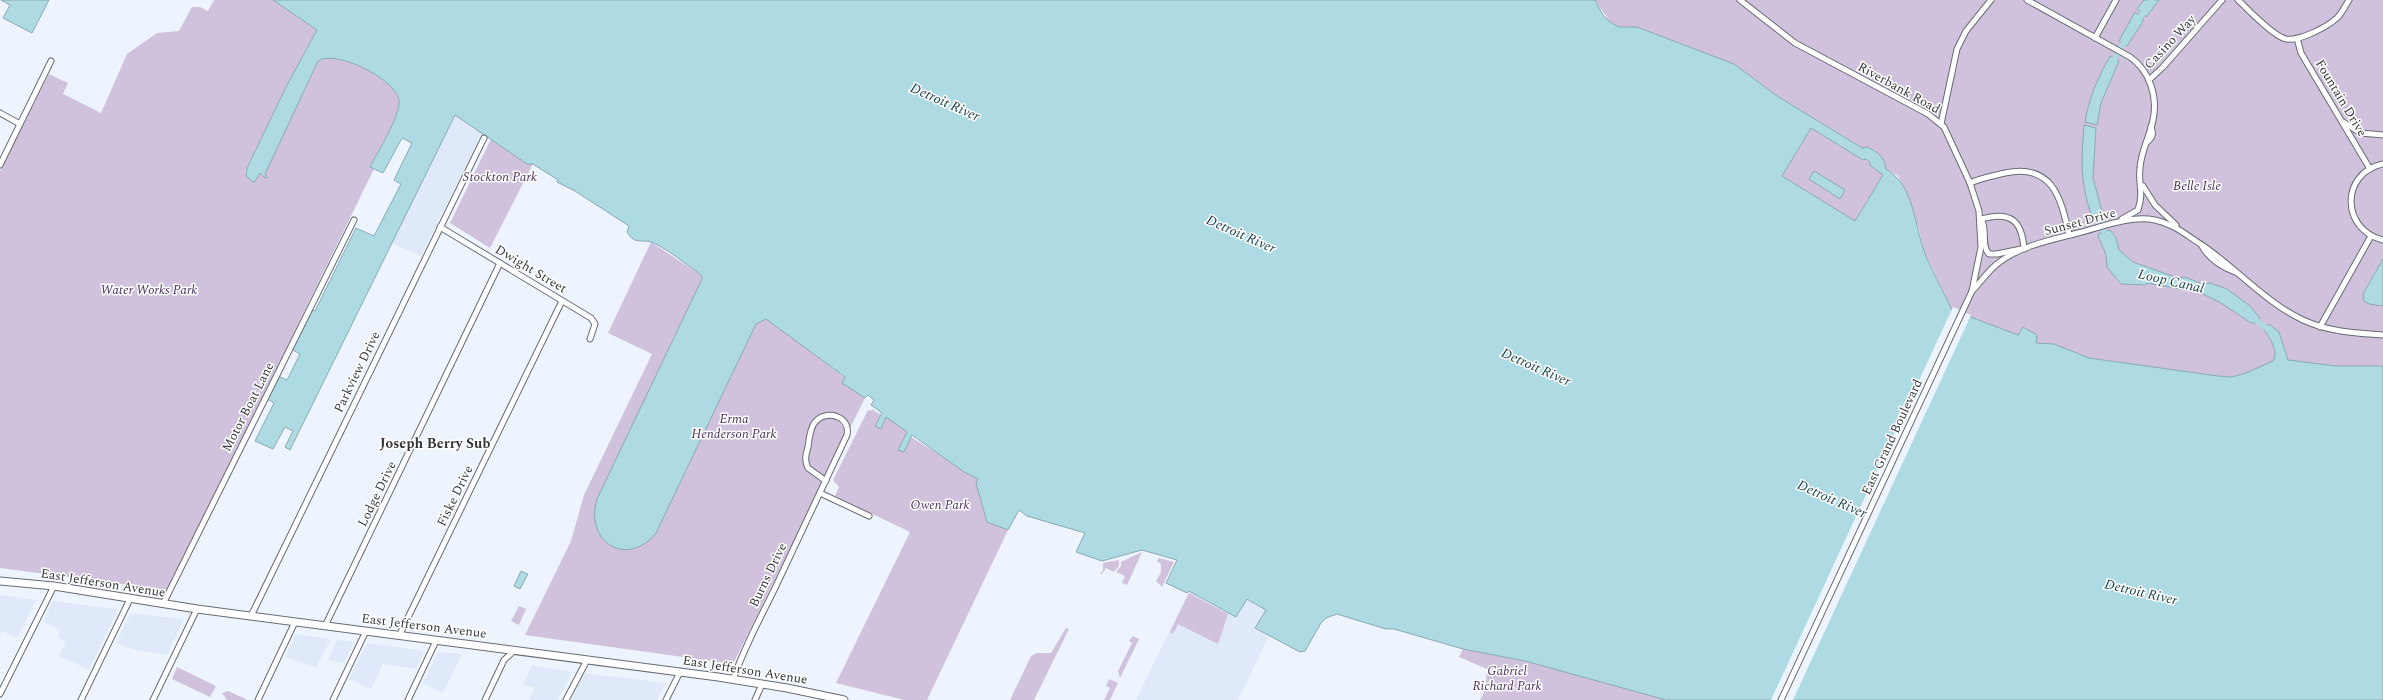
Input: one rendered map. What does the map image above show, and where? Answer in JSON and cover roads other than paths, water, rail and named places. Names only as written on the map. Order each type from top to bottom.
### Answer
[{"type":"main road","name":"East Jefferson Avenue","points":[[0,581],[54,586],[197,609],[680,672],[762,684],[844,700]]},
{"type":"street","name":"Riverbank Road","points":[[1740,0],[1795,43],[1904,100],[1940,124],[1950,139],[1970,183],[1981,219],[1979,257],[1971,293]]},
{"type":"street","points":[[1940,124],[1957,49],[1966,31],[1990,0]]},
{"type":"street","points":[[2027,0],[2124,54],[2142,68],[2149,80]]},
{"type":"street","points":[[2095,38],[2116,0]]},
{"type":"street","name":"Casino Way","points":[[2108,225],[2138,210],[2142,199],[2140,167],[2151,127],[2154,102],[2149,80],[2163,67],[2222,0]]},
{"type":"street","points":[[2238,0],[2282,38],[2297,38],[2322,28],[2334,20],[2349,0]]},
{"type":"street","name":"Fountain Drive","points":[[2297,38],[2301,54],[2370,169]]},
{"type":"street","points":[[0,165],[51,61]]},
{"type":"street","points":[[0,113],[20,124]]},
{"type":"street","points":[[2340,118],[2361,133],[2383,135]]},
{"type":"street","name":"Parkview Drive","points":[[251,616],[484,138]]},
{"type":"street","points":[[2383,164],[2370,169],[2356,182],[2351,200],[2352,214],[2356,222],[2371,236],[2383,240]]},
{"type":"street","points":[[1970,183],[1983,178],[2017,171],[2030,171],[2040,174],[2053,188],[2064,214],[2069,235]]},
{"type":"street","points":[[2140,180],[2155,205],[2183,231]]},
{"type":"street","points":[[2000,215],[2010,218],[2020,229],[2024,248],[1997,254],[1989,254],[1985,248],[1984,226],[1981,219],[2000,215]]},
{"type":"street","name":"Sunset Drive","points":[[1971,293],[1997,264],[2024,248],[2108,225],[2132,220],[2148,219],[2167,223],[2183,231],[2202,246],[2206,253],[2224,268],[2235,272],[2289,312],[2320,327],[2337,331],[2383,335]]},
{"type":"street","name":"Motor Boat Lane","points":[[163,604],[354,220]]},
{"type":"street","name":"Dwight Street","points":[[440,227],[593,320],[594,327],[590,339]]},
{"type":"street","points":[[2320,327],[2371,236]]},
{"type":"street","name":"Lodge Drive","points":[[325,626],[500,263]]},
{"type":"street","name":"East Grand Boulevard","points":[[1782,700],[1971,293]]},
{"type":"street","name":"Fiske Drive","points":[[399,636],[562,301]]},
{"type":"street","name":"Burns Drive","points":[[733,680],[746,646],[826,481],[848,432],[848,426],[841,419],[830,415],[820,418],[813,424],[806,458],[808,468],[826,481]]},
{"type":"street","points":[[820,493],[870,516]]},
{"type":"street","points":[[0,694],[54,586]]},
{"type":"street","points":[[81,700],[130,599]]},
{"type":"street","points":[[153,700],[197,609]]},
{"type":"street","points":[[258,700],[295,622]]},
{"type":"street","points":[[333,700],[366,631]]},
{"type":"street","points":[[408,700],[436,641]]},
{"type":"street","points":[[485,700],[504,660],[515,650]]},
{"type":"street","points":[[566,700],[587,660]]},
{"type":"street","points":[[666,700],[680,672]]},
{"type":"street","points":[[755,700],[762,684]]},
{"type":"water","points":[[1,0],[49,0],[32,33],[3,18],[10,5]]},
{"type":"water","name":"Detroit River","points":[[273,0],[1595,0],[1603,15],[1610,22],[1619,27],[1637,27],[1734,64],[1777,96],[1862,148],[1867,147],[1877,153],[1884,161],[1886,169],[1902,184],[1907,194],[1926,256],[1952,310],[2018,335],[2023,327],[2037,335],[2036,343],[2054,344],[2089,358],[2218,376],[2232,377],[2246,373],[2273,361],[2275,357],[2274,349],[2264,330],[2269,324],[2279,332],[2288,360],[2336,366],[2383,366],[2383,700],[1666,700],[1525,661],[1463,649],[1394,629],[1386,629],[1337,614],[1326,618],[1321,623],[1305,651],[1300,652],[1255,628],[1266,610],[1247,599],[1236,617],[1189,591],[1187,593],[1166,583],[1177,560],[1142,550],[1102,561],[1076,552],[1085,533],[1027,516],[1019,510],[1008,530],[987,522],[976,483],[978,479],[964,472],[912,435],[904,452],[898,450],[907,432],[886,417],[881,429],[875,426],[882,413],[871,405],[874,400],[868,395],[865,398],[842,383],[845,377],[766,319],[756,324],[656,533],[645,543],[633,549],[622,549],[611,546],[603,538],[597,528],[595,515],[597,499],[702,279],[701,275],[660,246],[654,243],[633,239],[627,232],[629,226],[575,191],[557,182],[558,180],[533,164],[527,164],[455,115],[290,450],[285,447],[293,431],[285,427],[273,449],[255,441],[274,403],[267,399],[278,376],[287,380],[300,354],[291,349],[310,309],[315,311],[356,228],[374,236],[401,184],[394,180],[412,143],[402,138],[383,173],[370,167],[393,124],[399,107],[399,100],[395,92],[387,83],[376,75],[350,62],[326,58],[318,61],[265,174],[267,177],[265,178],[260,173],[254,183],[246,176],[247,168],[286,87],[317,30]],"holes":[[[1811,128],[1863,160],[1866,159],[1870,162],[1870,165],[1883,175],[1855,221],[1782,176]]]},
{"type":"water","points":[[2144,0],[2159,0],[2146,17],[2137,9]]},
{"type":"water","points":[[2135,12],[2144,20],[2127,46],[2119,41]]},
{"type":"water","points":[[2110,56],[2119,61],[2101,103],[2097,125],[2085,122],[2094,88]]},
{"type":"water","points":[[2084,125],[2096,128],[2093,178],[2104,219],[2094,222],[2089,209],[2084,186],[2082,151]]},
{"type":"water","points":[[1814,171],[1845,190],[1840,199],[1809,179]]},
{"type":"water","points":[[2110,230],[2116,238],[2119,250],[2133,262],[2175,277],[2188,278],[2202,284],[2210,283],[2227,289],[2250,306],[2260,318],[2256,323],[2251,323],[2221,303],[2199,292],[2147,283],[2146,285],[2121,284],[2107,267],[2106,255],[2098,236],[2098,234]]},
{"type":"water","points":[[2383,259],[2383,306],[2369,304],[2364,301],[2363,294]]},
{"type":"water","points":[[521,571],[528,574],[520,589],[514,586]]},
{"type":"waterway","name":"Loop Canal","points":[[2137,22],[2152,0]]},
{"type":"waterway","name":"Loop Canal","points":[[2111,65],[2126,39]]},
{"type":"waterway","name":"Loop Canal","points":[[2098,216],[2107,238]]},
{"type":"waterway","name":"Loop Canal","points":[[2252,317],[2271,332]]},
{"type":"district","name":"Joseph Berry Sub","points":[[435,443]]},
{"type":"park label","name":"Stockton Park","points":[[500,177]]},
{"type":"park label","name":"Belle Isle","points":[[2197,186]]},
{"type":"park label","name":"Water Works Park","points":[[149,290]]},
{"type":"park label","name":"Erma Henderson Park","points":[[734,426]]},
{"type":"park label","name":"Owen Park","points":[[940,505]]},
{"type":"park label","name":"Gabriel Richard Park","points":[[1507,678]]}]
